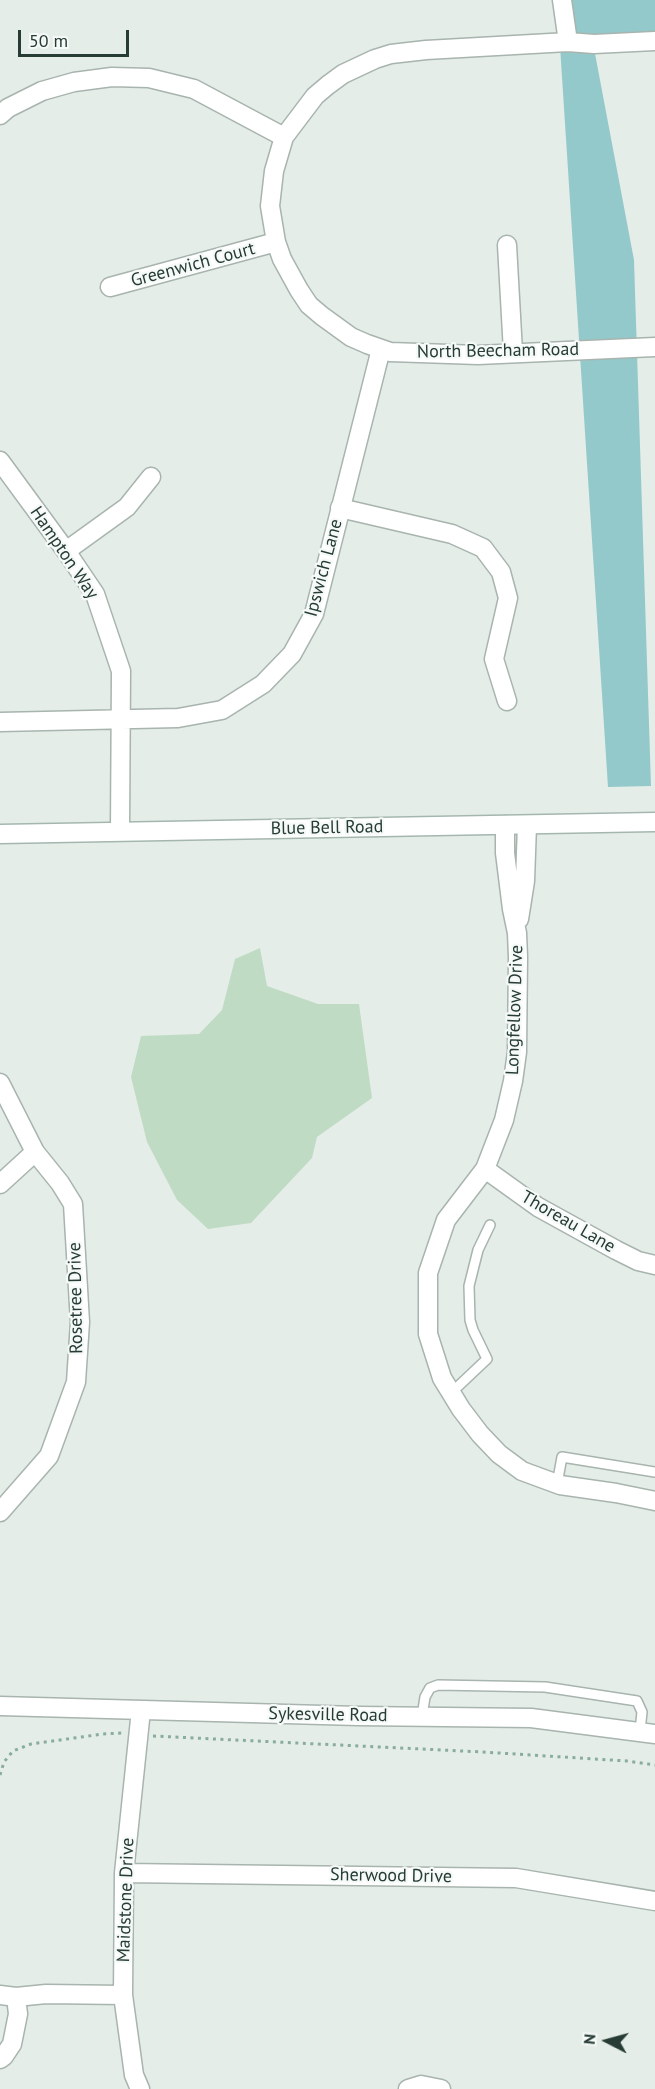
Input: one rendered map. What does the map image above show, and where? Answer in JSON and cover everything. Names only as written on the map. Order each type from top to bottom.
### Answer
[{"type":"street","points":[[562,0],[567,42]]},
{"type":"street","name":"North Beecham Road","points":[[655,40],[594,44],[567,42],[426,50],[391,54],[375,59],[343,75],[321,90],[284,137],[274,171],[270,206],[276,242],[290,275],[309,305],[351,337],[381,349],[390,352],[460,355],[655,347]]},
{"type":"street","points":[[0,115],[8,108],[42,91],[74,82],[112,77],[149,78],[194,88],[284,137]]},
{"type":"street","name":"Greenwich Court","points":[[110,287],[276,242]]},
{"type":"street","points":[[507,245],[513,352]]},
{"type":"street","name":"Ipswich Lane","points":[[0,722],[178,717],[222,710],[263,684],[292,654],[314,614],[381,349]]},
{"type":"street","name":"Hampton Way","points":[[0,461],[95,594],[121,671],[120,831]]},
{"type":"street","points":[[66,551],[127,507],[151,477]]},
{"type":"street","points":[[340,508],[452,534],[483,548],[501,572],[508,598],[494,659],[507,701]]},
{"type":"street","name":"Blue Bell Road","points":[[0,834],[655,822]]},
{"type":"street","name":"Longfellow Drive","points":[[506,825],[505,853],[517,933]]},
{"type":"street","name":"Longfellow Drive","points":[[527,825],[525,881],[517,933],[517,1052],[513,1080],[504,1120],[485,1169],[446,1220],[428,1273],[428,1334],[442,1377],[451,1393],[480,1434],[499,1454],[522,1472],[557,1484],[655,1501]]},
{"type":"street","name":"Rosetree Drive","points":[[0,1083],[35,1152],[60,1183],[73,1204],[80,1322],[76,1382],[49,1456],[0,1512]]},
{"type":"street","points":[[0,1184],[35,1152]]},
{"type":"street","name":"Thoreau Lane","points":[[485,1169],[538,1207],[638,1261],[655,1265]]},
{"type":"street","name":"Sykesville Road","points":[[0,1706],[531,1718],[647,1732]]},
{"type":"street","name":"Maidstone Drive","points":[[140,2089],[134,2075],[123,1995],[124,1873],[141,1710]]},
{"type":"street","name":"Sherwood Drive","points":[[124,1873],[516,1878],[655,1901]]},
{"type":"street","points":[[0,2059],[12,2044],[18,2014],[8,1996],[123,1995]]},
{"type":"street","points":[[408,2089],[421,2085],[441,2089]]},
{"type":"lane","points":[[451,1393],[487,1359],[472,1330],[469,1286],[478,1250],[490,1225]]},
{"type":"lane","points":[[557,1484],[562,1457],[655,1472]]},
{"type":"lane","points":[[422,1716],[430,1688],[438,1685],[545,1686],[637,1701],[647,1732]]},
{"type":"path","points":[[0,1775],[4,1762],[13,1750],[30,1744],[103,1734],[139,1733],[158,1737],[627,1761],[655,1765]]},
{"type":"green space","points":[[260,948],[267,986],[318,1004],[359,1004],[372,1098],[317,1137],[312,1158],[251,1223],[208,1229],[177,1200],[147,1142],[131,1077],[141,1036],[199,1034],[222,1010],[235,959]]},
{"type":"water","points":[[557,0],[655,0],[655,39],[593,43],[634,260],[651,786],[608,787]]}]
